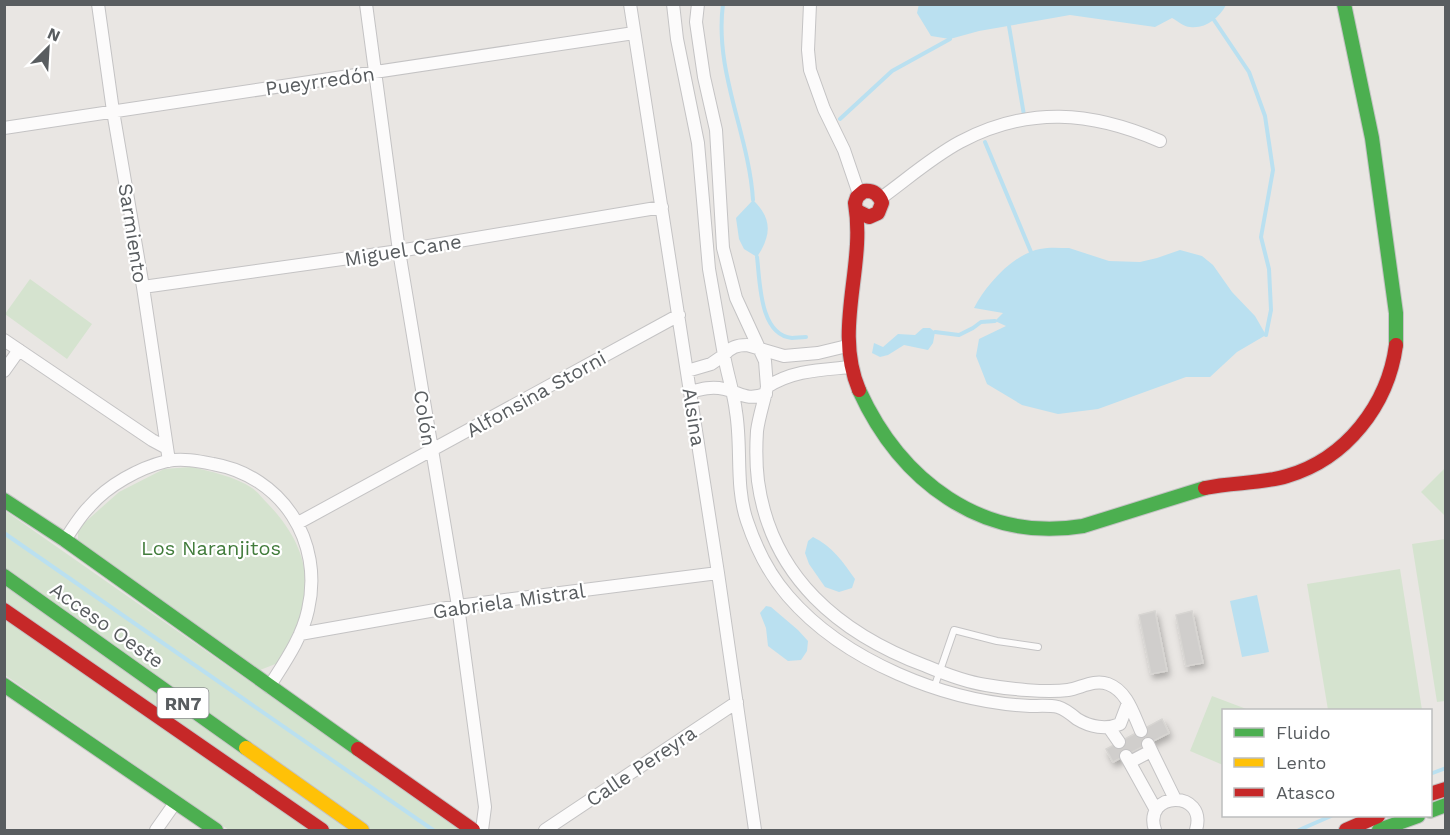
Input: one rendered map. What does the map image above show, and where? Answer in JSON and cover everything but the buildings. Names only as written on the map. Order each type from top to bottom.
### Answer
[{"type":"main road","points":[[858,212],[865,216],[873,216],[881,209],[881,198],[873,191],[863,191],[855,203],[858,212],[857,256],[848,346],[851,367],[873,418],[886,440],[926,484],[949,500],[973,513],[996,521],[1020,526],[1064,529],[1110,520],[1204,488],[1270,481],[1313,467],[1338,450],[1373,413],[1395,358],[1398,335],[1397,311],[1388,263],[1374,147],[1344,4]]},
{"type":"main road","points":[[4,500],[64,540],[473,831]]},
{"type":"main road","name":"Acceso Oeste","points":[[4,576],[362,831]]},
{"type":"main road","name":"RN7","points":[[4,610],[322,831]]},
{"type":"main road","points":[[6,689],[216,831]]},
{"type":"main road","points":[[1432,811],[1446,805]]},
{"type":"main road","points":[[1346,831],[1376,817]]},
{"type":"main road","points":[[1379,831],[1415,817]]},
{"type":"street","name":"Sarmiento","points":[[98,4],[113,111],[143,287],[165,447],[169,461]]},
{"type":"street","name":"Colón","points":[[366,4],[399,251],[458,606],[485,807],[482,831]]},
{"type":"street","name":"Alsina","points":[[630,4],[718,573],[755,831]]},
{"type":"street","points":[[673,4],[677,39],[698,143],[709,269],[736,411],[742,496],[746,518],[762,558],[788,596],[835,638],[884,667],[934,688],[1015,705],[1057,707],[1068,711],[1079,720],[1110,729],[1120,724],[1128,704]]},
{"type":"street","points":[[698,4],[696,22],[704,77],[716,129],[723,248],[735,298],[765,360],[766,390],[757,431],[758,481],[763,505],[774,534],[797,579],[817,602],[845,625],[904,658],[939,672],[986,685],[1069,690],[1097,682],[1106,684],[1121,691],[1141,730]]},
{"type":"street","points":[[810,4],[808,50],[810,70],[824,109],[844,150],[859,194]]},
{"type":"street","name":"Pueyrredón","points":[[4,128],[634,33]]},
{"type":"street","points":[[881,198],[957,143],[978,133],[1021,121],[1050,116],[1073,116],[1131,128],[1160,141]]},
{"type":"street","name":"Miguel Cane","points":[[143,287],[399,251],[662,207]]},
{"type":"street","points":[[857,256],[873,216]]},
{"type":"street","name":"Alfonsina Storni","points":[[298,523],[679,315]]},
{"type":"street","points":[[4,340],[152,441],[165,447]]},
{"type":"street","points":[[687,371],[711,364],[733,347],[741,345],[784,356],[818,353],[848,346]]},
{"type":"street","points":[[4,371],[19,350]]},
{"type":"street","points":[[690,392],[708,388],[731,391],[748,398],[766,390],[788,375],[812,370],[851,367]]},
{"type":"street","points":[[64,540],[87,508],[102,494],[141,471],[169,461],[193,460],[223,465],[257,480],[279,497],[298,523],[309,551],[312,574],[308,611],[300,634],[268,687]]},
{"type":"street","name":"Gabriela Mistral","points":[[300,634],[458,606],[718,573]]},
{"type":"street","points":[[1048,690],[1048,706]]},
{"type":"street","name":"Calle Pereyra","points":[[545,831],[736,702]]},
{"type":"street","points":[[1110,729],[1119,742]]},
{"type":"street","points":[[1156,810],[1129,759],[1150,748],[1175,799]]},
{"type":"street","points":[[1155,831],[1153,817],[1156,810],[1161,804],[1175,799],[1182,800],[1193,808],[1198,822],[1196,831]]},
{"type":"street","points":[[156,831],[176,803]]},
{"type":"lane","points":[[934,688],[954,630],[998,641],[1038,647]]},
{"type":"green space","points":[[30,279],[92,324],[67,359],[5,314]]},
{"type":"green space","name":"Los Naranjitos","points":[[191,467],[231,478],[252,488],[277,514],[297,545],[304,569],[305,595],[298,622],[278,663],[260,670],[78,542],[78,532],[83,524],[119,492],[164,469]]},
{"type":"green space","points":[[1445,468],[1445,516],[1421,492]]},
{"type":"green space","points":[[4,510],[462,830],[229,830],[5,675]]},
{"type":"green space","points":[[1445,539],[1445,701],[1437,702],[1412,544]]},
{"type":"green space","points":[[1400,569],[1422,709],[1328,709],[1307,584]]},
{"type":"green space","points":[[1212,696],[1246,709],[1222,709],[1222,765],[1190,751]]},
{"type":"water","points":[[919,4],[1226,5],[1211,22],[1196,27],[1186,26],[1172,18],[1155,27],[1070,15],[979,31],[950,39],[931,36],[917,13]]},
{"type":"water","points":[[753,200],[764,214],[768,228],[765,242],[757,257],[744,249],[739,239],[736,218]]},
{"type":"water","points":[[1069,248],[1109,261],[1140,262],[1180,250],[1202,256],[1213,265],[1232,292],[1255,316],[1266,335],[1237,352],[1210,377],[1186,377],[1098,409],[1058,414],[1022,405],[987,384],[976,356],[979,339],[1006,326],[995,321],[1003,313],[974,308],[1001,272],[1020,257],[1040,249]]},
{"type":"water","points":[[923,328],[930,328],[935,332],[933,343],[928,350],[904,345],[880,357],[872,353],[874,343],[883,347],[898,334],[915,335]]},
{"type":"water","points":[[813,537],[837,555],[855,579],[852,588],[839,592],[825,587],[809,564],[805,553],[808,541]]},
{"type":"water","points":[[1257,595],[1269,652],[1242,657],[1230,601]]},
{"type":"water","points":[[766,606],[771,607],[808,641],[807,651],[801,660],[788,661],[768,646],[766,628],[760,613]]},
{"type":"waterway","points":[[723,4],[723,54],[750,175],[753,200]]},
{"type":"waterway","points":[[1214,20],[1249,72],[1265,116],[1273,170],[1261,237],[1269,269],[1271,310],[1266,335]]},
{"type":"waterway","points":[[1009,26],[1024,115]]},
{"type":"waterway","points":[[840,119],[892,71],[950,39]]},
{"type":"waterway","points":[[985,142],[1031,252]]},
{"type":"waterway","points":[[757,257],[763,305],[773,327],[781,335],[792,338],[806,337]]},
{"type":"waterway","points":[[935,332],[959,335],[981,322],[995,321]]},
{"type":"waterway","points":[[4,533],[433,830]]},
{"type":"waterway","points":[[1432,773],[1446,768]]},
{"type":"waterway","points":[[1299,830],[1329,817]]},
{"type":"traffic: fast","points":[[1344,4],[1372,138],[1396,313],[1396,345]]},
{"type":"traffic: fast","points":[[859,390],[876,422],[897,452],[921,477],[948,498],[978,514],[1011,525],[1046,529],[1083,526],[1205,488]]},
{"type":"traffic: fast","points":[[4,500],[65,540],[358,749]]},
{"type":"traffic: fast","points":[[4,576],[246,748]]},
{"type":"traffic: fast","points":[[4,685],[216,830]]},
{"type":"traffic: fast","points":[[1432,810],[1446,805]]},
{"type":"traffic: fast","points":[[1379,830],[1415,817]]},
{"type":"traffic: slow","points":[[246,748],[362,830]]},
{"type":"traffic: jam","points":[[859,212],[869,217],[878,213],[882,203],[878,195],[871,191],[864,191],[857,197],[855,203],[857,250],[849,320],[849,344],[852,367],[859,390]]},
{"type":"traffic: jam","points":[[1205,488],[1277,479],[1308,468],[1328,457],[1361,427],[1374,408],[1384,388],[1396,345]]},
{"type":"traffic: jam","points":[[4,610],[322,830]]},
{"type":"traffic: jam","points":[[358,749],[473,830]]},
{"type":"traffic: jam","points":[[1432,793],[1446,789]]},
{"type":"traffic: jam","points":[[1346,830],[1376,817]]}]
